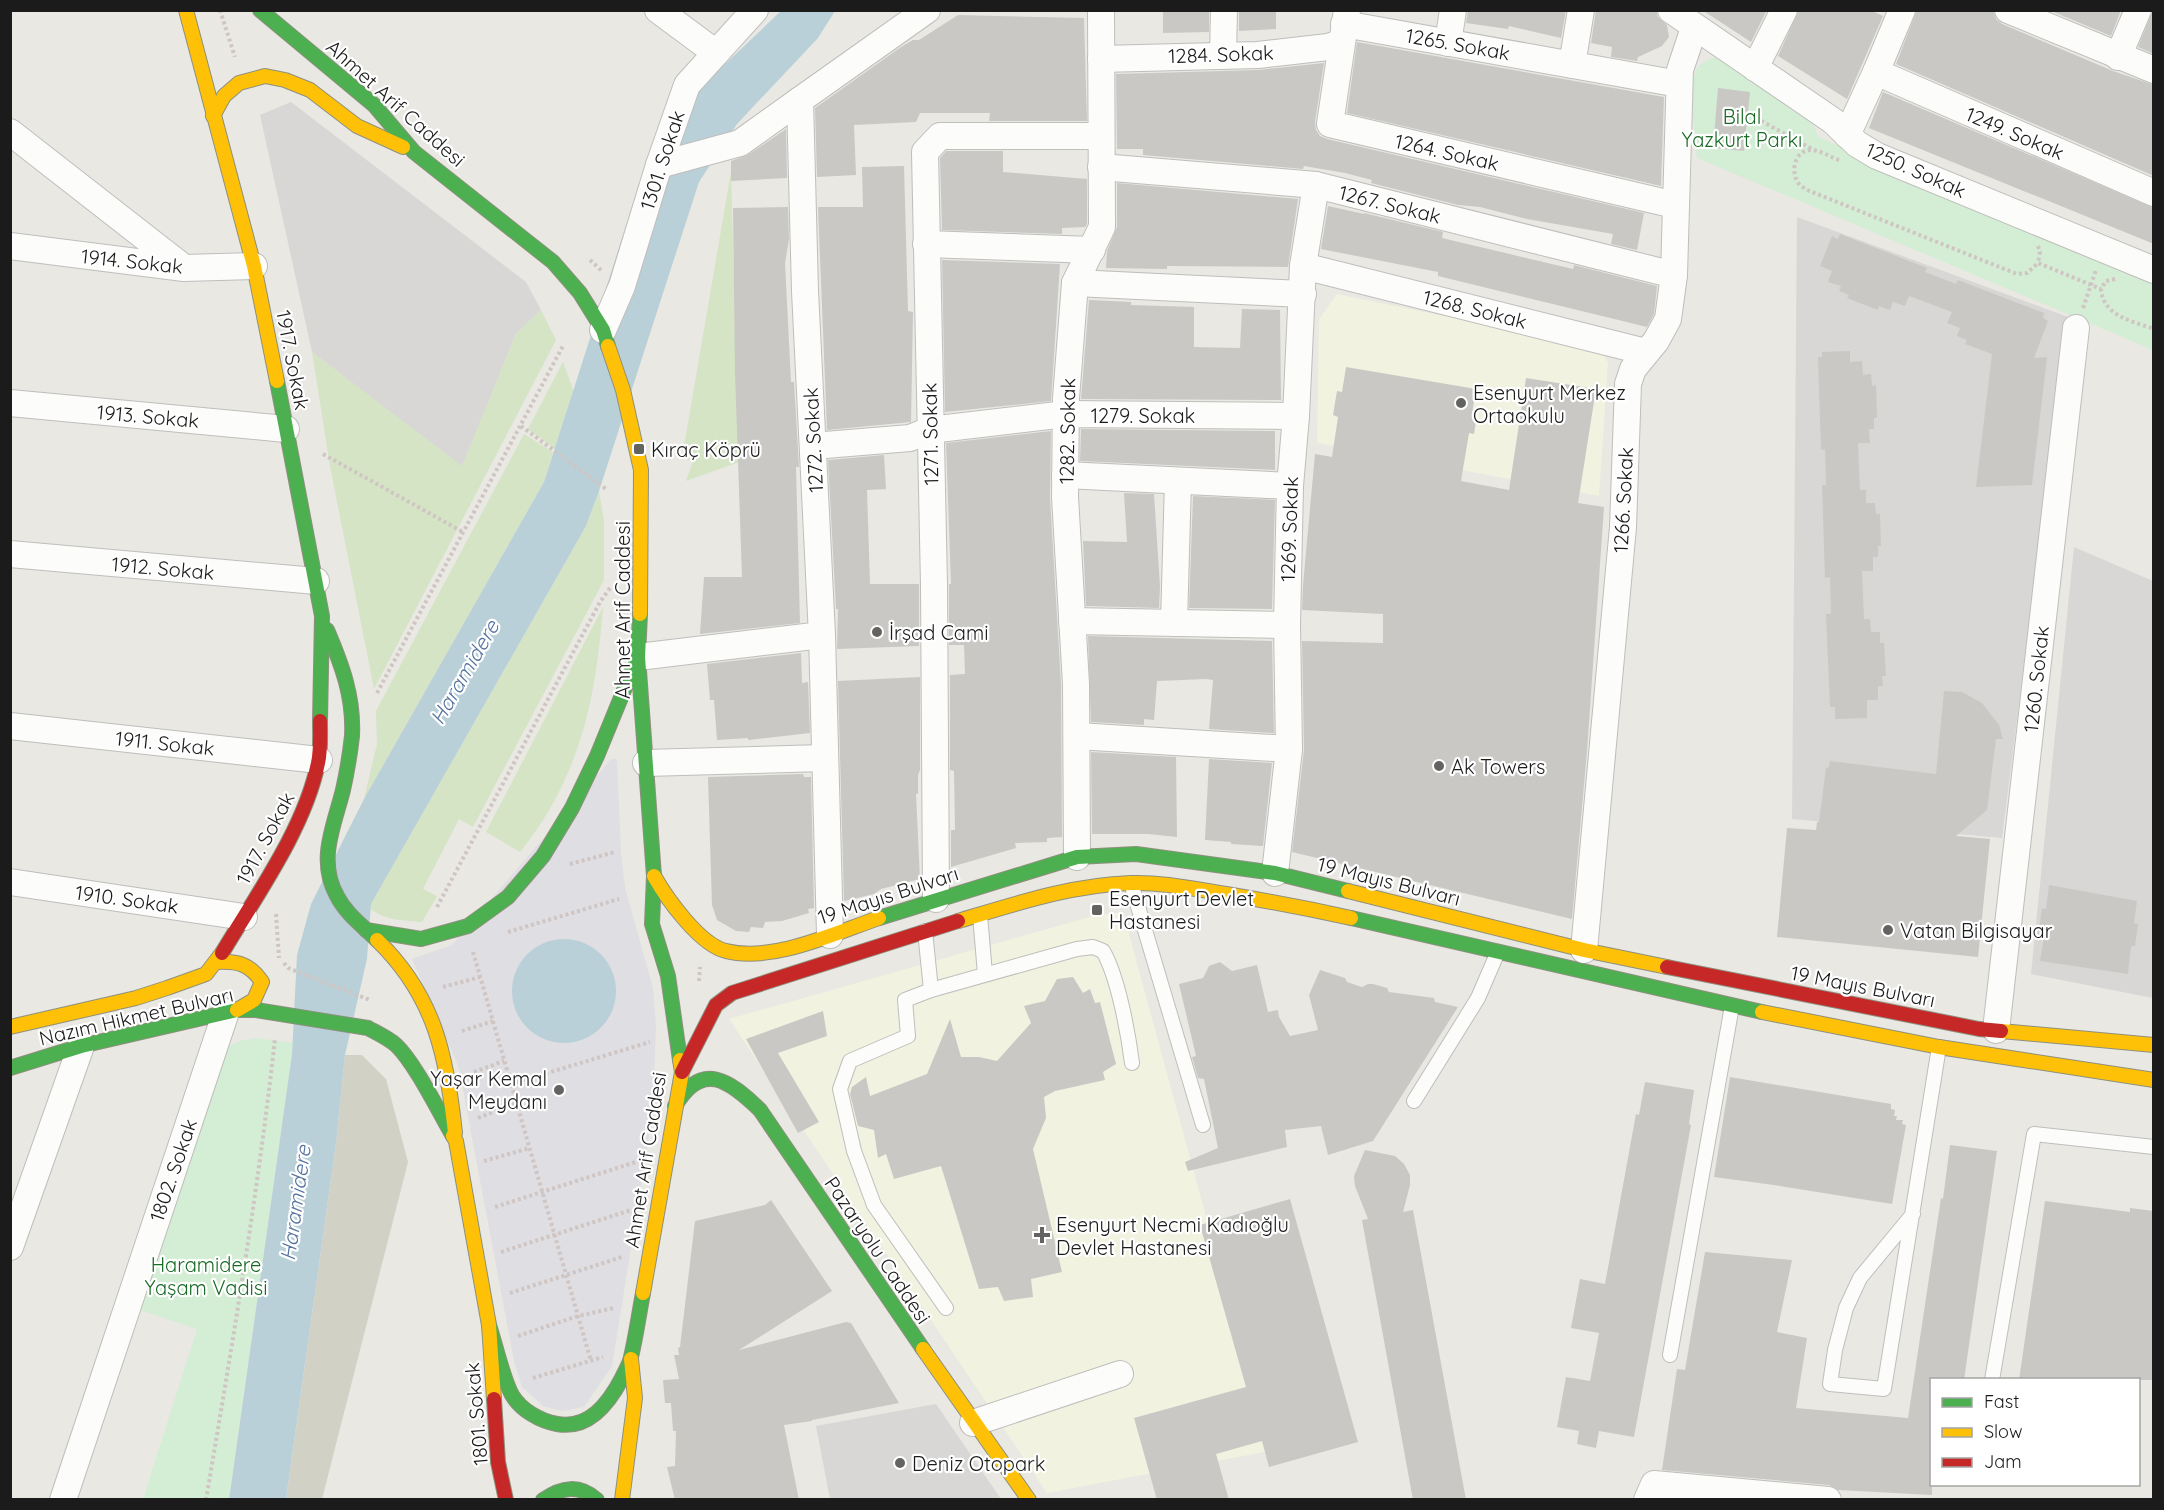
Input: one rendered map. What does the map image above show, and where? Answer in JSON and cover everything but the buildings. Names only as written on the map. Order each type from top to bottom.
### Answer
[{"type":"main road","name":"1917. Sokak","points":[[186,10],[254,266],[321,616],[319,759],[311,793],[294,831],[217,962]]},
{"type":"main road","name":"Ahmet Arif Caddesi","points":[[260,10],[374,105],[414,152],[553,262],[580,293],[603,330],[623,390],[641,470],[642,588],[638,657],[654,876],[652,924],[669,976],[682,1072],[631,1359]]},
{"type":"main road","points":[[213,116],[224,96],[239,83],[265,76],[285,80],[310,90],[357,126],[414,152]]},
{"type":"main road","name":"1917. Sokak","points":[[321,616],[347,682],[353,736],[329,842],[327,864],[332,884],[339,901],[351,917],[394,957],[411,981],[434,1026],[449,1078],[456,1141]]},
{"type":"main road","points":[[364,930],[404,940],[429,938],[455,932],[494,911],[548,849],[569,815],[638,657]]},
{"type":"main road","name":"19 Mayıs Bulvarı","points":[[654,876],[668,900],[709,943],[725,951],[748,954],[789,948],[936,899],[1077,857],[1136,854],[1275,873],[1584,950],[1979,1029],[2154,1045]]},
{"type":"main road","points":[[682,1072],[710,1014],[722,999],[732,993],[925,931],[1070,890],[1131,883],[1168,884],[1303,908],[1732,1006],[1939,1047],[2154,1080]]},
{"type":"main road","points":[[217,962],[234,960],[243,963],[254,971],[262,982],[260,994],[251,1005],[232,1011]]},
{"type":"main road","name":"Nazım Hikmet Bulvarı","points":[[10,1027],[157,992],[206,974],[217,962]]},
{"type":"main road","name":"Nazım Hikmet Bulvarı","points":[[10,1068],[81,1046],[232,1011],[256,1010],[278,1013],[368,1028],[383,1036],[397,1046],[415,1071],[456,1141],[489,1325]]},
{"type":"main road","name":"Pazaryolu Caddesi","points":[[675,1106],[689,1084],[708,1078],[724,1081],[742,1092],[760,1110],[973,1423],[1029,1500]]},
{"type":"main road","points":[[489,1325],[512,1395],[541,1421],[558,1426],[575,1427],[600,1411],[611,1399],[631,1359]]},
{"type":"main road","name":"1801. Sokak","points":[[489,1325],[498,1462],[507,1500]]},
{"type":"main road","points":[[622,1500],[635,1398],[631,1359]]},
{"type":"main road","points":[[543,1500],[555,1491],[568,1488],[582,1491],[597,1500]]},
{"type":"street","points":[[658,10],[716,53]]},
{"type":"street","name":"1301. Sokak","points":[[603,330],[622,286],[659,165],[687,85],[755,10]]},
{"type":"street","points":[[659,165],[740,143],[927,10]]},
{"type":"street","name":"1282. Sokak","points":[[1077,857],[1077,736],[1065,476],[1066,414],[1075,283],[1102,227],[1101,10]]},
{"type":"street","points":[[1223,56],[1224,10]]},
{"type":"street","points":[[1448,43],[1453,10]]},
{"type":"street","points":[[1572,64],[1581,10]]},
{"type":"street","name":"1250. Sokak","points":[[1671,10],[1694,28],[1833,121],[1847,135],[1876,156],[2154,270]]},
{"type":"street","points":[[1755,68],[1784,10]]},
{"type":"street","points":[[2118,57],[2138,10]]},
{"type":"street","points":[[1847,135],[1876,72],[1898,12]]},
{"type":"street","points":[[2016,12],[2118,57],[2154,70]]},
{"type":"street","name":"1284. Sokak","points":[[1101,58],[1257,55],[1328,47],[1344,26]]},
{"type":"street","name":"1265. Sokak","points":[[1344,26],[1679,84]]},
{"type":"street","name":"1264. Sokak","points":[[1344,26],[1330,124],[1676,206]]},
{"type":"street","name":"1266. Sokak","points":[[1584,950],[1623,527],[1628,384],[1633,369],[1656,341],[1668,319],[1674,275],[1680,70],[1694,28]]},
{"type":"street","name":"1249. Sokak","points":[[1876,72],[2154,193]]},
{"type":"street","name":"1272. Sokak","points":[[800,100],[806,291],[822,635],[830,935]]},
{"type":"street","points":[[10,132],[184,268]]},
{"type":"street","name":"1271. Sokak","points":[[936,899],[934,585],[925,152],[940,136],[1100,136]]},
{"type":"street","name":"1267. Sokak","points":[[1101,167],[1316,185],[1674,275]]},
{"type":"street","name":"1269. Sokak","points":[[1275,873],[1289,749],[1287,625],[1290,486],[1296,416],[1303,266],[1316,185]]},
{"type":"street","points":[[926,244],[1092,249]]},
{"type":"street","name":"1914. Sokak","points":[[10,246],[184,268],[254,266]]},
{"type":"street","name":"1268. Sokak","points":[[1303,266],[1646,352]]},
{"type":"street","points":[[1075,283],[1303,294]]},
{"type":"street","name":"1260. Sokak","points":[[1996,1030],[2076,327]]},
{"type":"street","name":"1913. Sokak","points":[[10,403],[286,429]]},
{"type":"street","name":"1279. Sokak","points":[[813,446],[910,438],[930,430],[1066,414],[1296,416]]},
{"type":"street","points":[[1065,476],[1290,486]]},
{"type":"street","points":[[1174,623],[1178,481]]},
{"type":"street","name":"1912. Sokak","points":[[10,554],[316,581]]},
{"type":"street","points":[[1072,621],[1287,625]]},
{"type":"street","points":[[638,657],[822,635]]},
{"type":"street","name":"1911. Sokak","points":[[10,726],[319,759]]},
{"type":"street","points":[[1077,736],[1289,749]]},
{"type":"street","points":[[646,763],[824,758]]},
{"type":"street","name":"1910. Sokak","points":[[10,882],[244,917]]},
{"type":"street","name":"1802. Sokak","points":[[63,1500],[232,1011]]},
{"type":"street","points":[[10,1247],[81,1046]]},
{"type":"street","points":[[973,1423],[1120,1374]]},
{"type":"street","points":[[1651,1492],[1828,1500]]},
{"type":"lane","points":[[1131,883],[1203,1125]]},
{"type":"lane","points":[[980,915],[985,974]]},
{"type":"lane","points":[[925,931],[931,990]]},
{"type":"lane","points":[[946,1308],[874,1205],[854,1151],[840,1089],[850,1061],[908,1036],[905,1000],[985,974],[1077,949],[1093,947],[1103,951],[1110,963],[1132,1063]]},
{"type":"lane","points":[[1414,1101],[1478,999],[1497,954]]},
{"type":"lane","points":[[1670,1355],[1732,1006]]},
{"type":"lane","points":[[1913,1214],[1860,1278],[1846,1308],[1835,1350],[1830,1384],[1884,1389],[1913,1214],[1939,1047]]},
{"type":"lane","points":[[1992,1378],[2034,1134],[2154,1147]]},
{"type":"path","points":[[220,10],[236,59]]},
{"type":"path","points":[[1756,118],[1815,151],[1841,161]]},
{"type":"path","points":[[1815,151],[1808,150],[1801,153],[1795,163],[1794,170],[1798,184],[1807,190],[2017,274],[2027,273],[2038,263],[2040,249],[2034,242]]},
{"type":"path","points":[[2076,327],[2104,249]]},
{"type":"path","points":[[2038,263],[2101,289],[2105,304],[2114,313],[2154,329]]},
{"type":"path","points":[[375,697],[564,344]]},
{"type":"path","points":[[520,426],[606,489]]},
{"type":"path","points":[[323,454],[463,532]]},
{"type":"path","points":[[437,908],[594,613],[610,588]]},
{"type":"path","points":[[566,865],[615,852]]},
{"type":"path","points":[[498,935],[619,899]]},
{"type":"path","points":[[270,908],[276,912],[279,958],[288,968],[376,1002]]},
{"type":"path","points":[[471,945],[591,1361]]},
{"type":"path","points":[[434,989],[480,977]]},
{"type":"path","points":[[206,1500],[237,1320],[266,1127],[278,1013]]},
{"type":"path","points":[[456,1033],[493,1021]]},
{"type":"path","points":[[511,1084],[650,1042]]},
{"type":"path","points":[[466,1074],[504,1061]]},
{"type":"path","points":[[474,1119],[516,1103]]},
{"type":"path","points":[[482,1162],[530,1148]]},
{"type":"path","points":[[491,1208],[640,1161]]},
{"type":"path","points":[[499,1252],[632,1209]]},
{"type":"path","points":[[506,1295],[624,1256]]},
{"type":"path","points":[[514,1337],[578,1316],[616,1308]]},
{"type":"path","points":[[524,1381],[608,1355]]},
{"type":"shaded area","points":[[291,102],[526,282],[541,310],[516,334],[462,467],[312,352],[260,115]]},
{"type":"shaded area","points":[[1797,217],[2068,317],[2002,838],[1792,819]]},
{"type":"shaded area","name":"Esenyurt Merkez Ortaokulu","points":[[1337,294],[1600,348],[1608,363],[1599,496],[1317,443],[1319,319]]},
{"type":"shaded area","points":[[2074,547],[2153,581],[2153,998],[2031,974]]},
{"type":"shaded area","name":"Yaşar Kemal Meydanı","points":[[611,759],[617,759],[621,854],[625,888],[653,988],[656,1025],[653,1111],[612,1366],[584,1407],[562,1411],[543,1406],[522,1387],[514,1361],[459,1068],[412,959],[452,945]]},
{"type":"shaded area","name":"Esenyurt Necmi Kadıoğlu Devlet Hastanesi","points":[[1123,912],[1270,1451],[1047,1493],[729,1019],[1093,916]]},
{"type":"shaded area","points":[[345,1055],[362,1055],[386,1079],[408,1162],[322,1499],[286,1500],[336,1143]]},
{"type":"shaded area","name":"Deniz Otopark","points":[[936,1404],[1001,1499],[830,1499],[816,1426]]},
{"type":"green space","name":"Bilal Yazkurt Parkı","points":[[1716,57],[1723,59],[1810,115],[1818,137],[2153,279],[2153,350],[1697,158],[1693,83],[1699,66]]},
{"type":"green space","points":[[731,172],[739,462],[686,481],[693,461],[682,458]]},
{"type":"green space","points":[[541,310],[556,340],[374,689],[330,466],[312,352],[462,466],[516,334]]},
{"type":"green space","points":[[563,362],[578,403],[599,481],[528,429]]},
{"type":"green space","points":[[524,434],[553,452],[544,482],[364,799],[377,744],[376,711]]},
{"type":"green space","points":[[599,491],[604,521],[604,580],[473,827],[459,819],[423,889],[437,896],[422,922],[394,919],[376,912],[370,908],[371,904],[586,526]]},
{"type":"green space","points":[[603,607],[596,673],[581,736],[571,766],[541,824],[520,852],[486,832]]},
{"type":"green space","name":"Haramidere Yaşam Vadisi","points":[[256,1038],[293,1043],[229,1499],[143,1499],[197,1329],[140,1310],[225,1048],[240,1041]]},
{"type":"water","name":"Haramidere","points":[[781,11],[835,11],[818,38],[737,124],[699,182],[586,526],[371,904],[367,959],[345,1055],[336,1143],[286,1499],[229,1500],[292,1054],[297,955],[311,904],[364,799],[544,482],[640,182],[703,85]]},
{"type":"water","points":[[564,939],[584,943],[601,954],[612,971],[616,991],[612,1011],[601,1028],[584,1039],[564,1043],[544,1039],[527,1028],[516,1011],[512,991],[516,971],[527,954],[544,943]]},
{"type":"traffic: fast","points":[[260,10],[374,105],[414,152],[553,262],[580,293],[603,330],[608,346]]},
{"type":"traffic: fast","points":[[277,381],[322,616],[320,721]]},
{"type":"traffic: fast","points":[[640,614],[638,657],[654,876],[652,924],[668,976],[680,1060]]},
{"type":"traffic: fast","points":[[327,630],[346,682],[352,722],[346,776],[329,843],[328,869],[331,883],[341,902],[377,940]]},
{"type":"traffic: fast","points":[[366,930],[421,939],[468,926],[508,897],[543,856],[572,808],[597,756],[636,661]]},
{"type":"traffic: fast","points":[[879,918],[1077,857],[1136,854],[1275,873],[1348,891]]},
{"type":"traffic: fast","points":[[1351,918],[1762,1012]]},
{"type":"traffic: fast","points":[[10,1068],[81,1046],[237,1010],[256,1010],[368,1028],[390,1040],[411,1063],[453,1136]]},
{"type":"traffic: fast","points":[[675,1106],[695,1083],[706,1079],[727,1083],[749,1099],[760,1110],[923,1349]]},
{"type":"traffic: fast","points":[[489,1325],[505,1380],[516,1400],[526,1410],[544,1420],[568,1425],[579,1423],[597,1413],[611,1397],[627,1368],[633,1349],[643,1293]]},
{"type":"traffic: fast","points":[[543,1500],[557,1492],[570,1489],[584,1491],[597,1500]]},
{"type":"traffic: slow","points":[[186,10],[254,266],[277,381]]},
{"type":"traffic: slow","points":[[213,116],[224,96],[239,83],[265,76],[285,80],[310,90],[357,126],[403,147]]},
{"type":"traffic: slow","points":[[608,346],[623,390],[641,470],[640,614]]},
{"type":"traffic: slow","points":[[654,876],[667,897],[695,931],[716,947],[726,951],[744,954],[783,950],[879,918]]},
{"type":"traffic: slow","points":[[958,921],[1065,891],[1131,883],[1190,888],[1351,918]]},
{"type":"traffic: slow","points":[[1348,891],[1584,950],[1667,967]]},
{"type":"traffic: slow","points":[[377,940],[397,961],[413,983],[435,1029],[448,1079],[455,1133]]},
{"type":"traffic: slow","points":[[10,1027],[136,998],[167,988],[206,974],[222,953]]},
{"type":"traffic: slow","points":[[217,962],[231,962],[248,967],[262,982],[254,1000],[237,1010]]},
{"type":"traffic: slow","points":[[1762,1012],[1939,1047],[2154,1080]]},
{"type":"traffic: slow","points":[[2001,1031],[2154,1045]]},
{"type":"traffic: slow","points":[[643,1293],[682,1072],[680,1060]]},
{"type":"traffic: slow","points":[[453,1136],[456,1141],[489,1325],[494,1399]]},
{"type":"traffic: slow","points":[[923,1349],[1029,1500]]},
{"type":"traffic: slow","points":[[622,1500],[635,1398],[631,1359]]},
{"type":"traffic: jam","points":[[222,953],[278,861],[302,812],[318,763],[320,721]]},
{"type":"traffic: jam","points":[[682,1072],[716,1005],[732,993],[958,921]]},
{"type":"traffic: jam","points":[[1667,967],[1979,1029],[2001,1031]]},
{"type":"traffic: jam","points":[[494,1399],[498,1462],[506,1500]]},
{"type":"place","name":"Esenyurt Merkez Ortaokulu","points":[[1461,403]]},
{"type":"place","name":"Kıraç Köprü","points":[[639,449]]},
{"type":"place","name":"İrşad Cami","points":[[877,632]]},
{"type":"place","name":"Ak Towers","points":[[1439,766]]},
{"type":"place","name":"Esenyurt Devlet Hastanesi","points":[[1097,910]]},
{"type":"place","name":"Vatan Bilgisayar","points":[[1888,930]]},
{"type":"place","name":"Yaşar Kemal Meydanı","points":[[559,1090]]},
{"type":"place","name":"Esenyurt Necmi Kadıoğlu Devlet Hastanesi","points":[[1042,1235]]},
{"type":"place","name":"Deniz Otopark","points":[[900,1463]]}]
